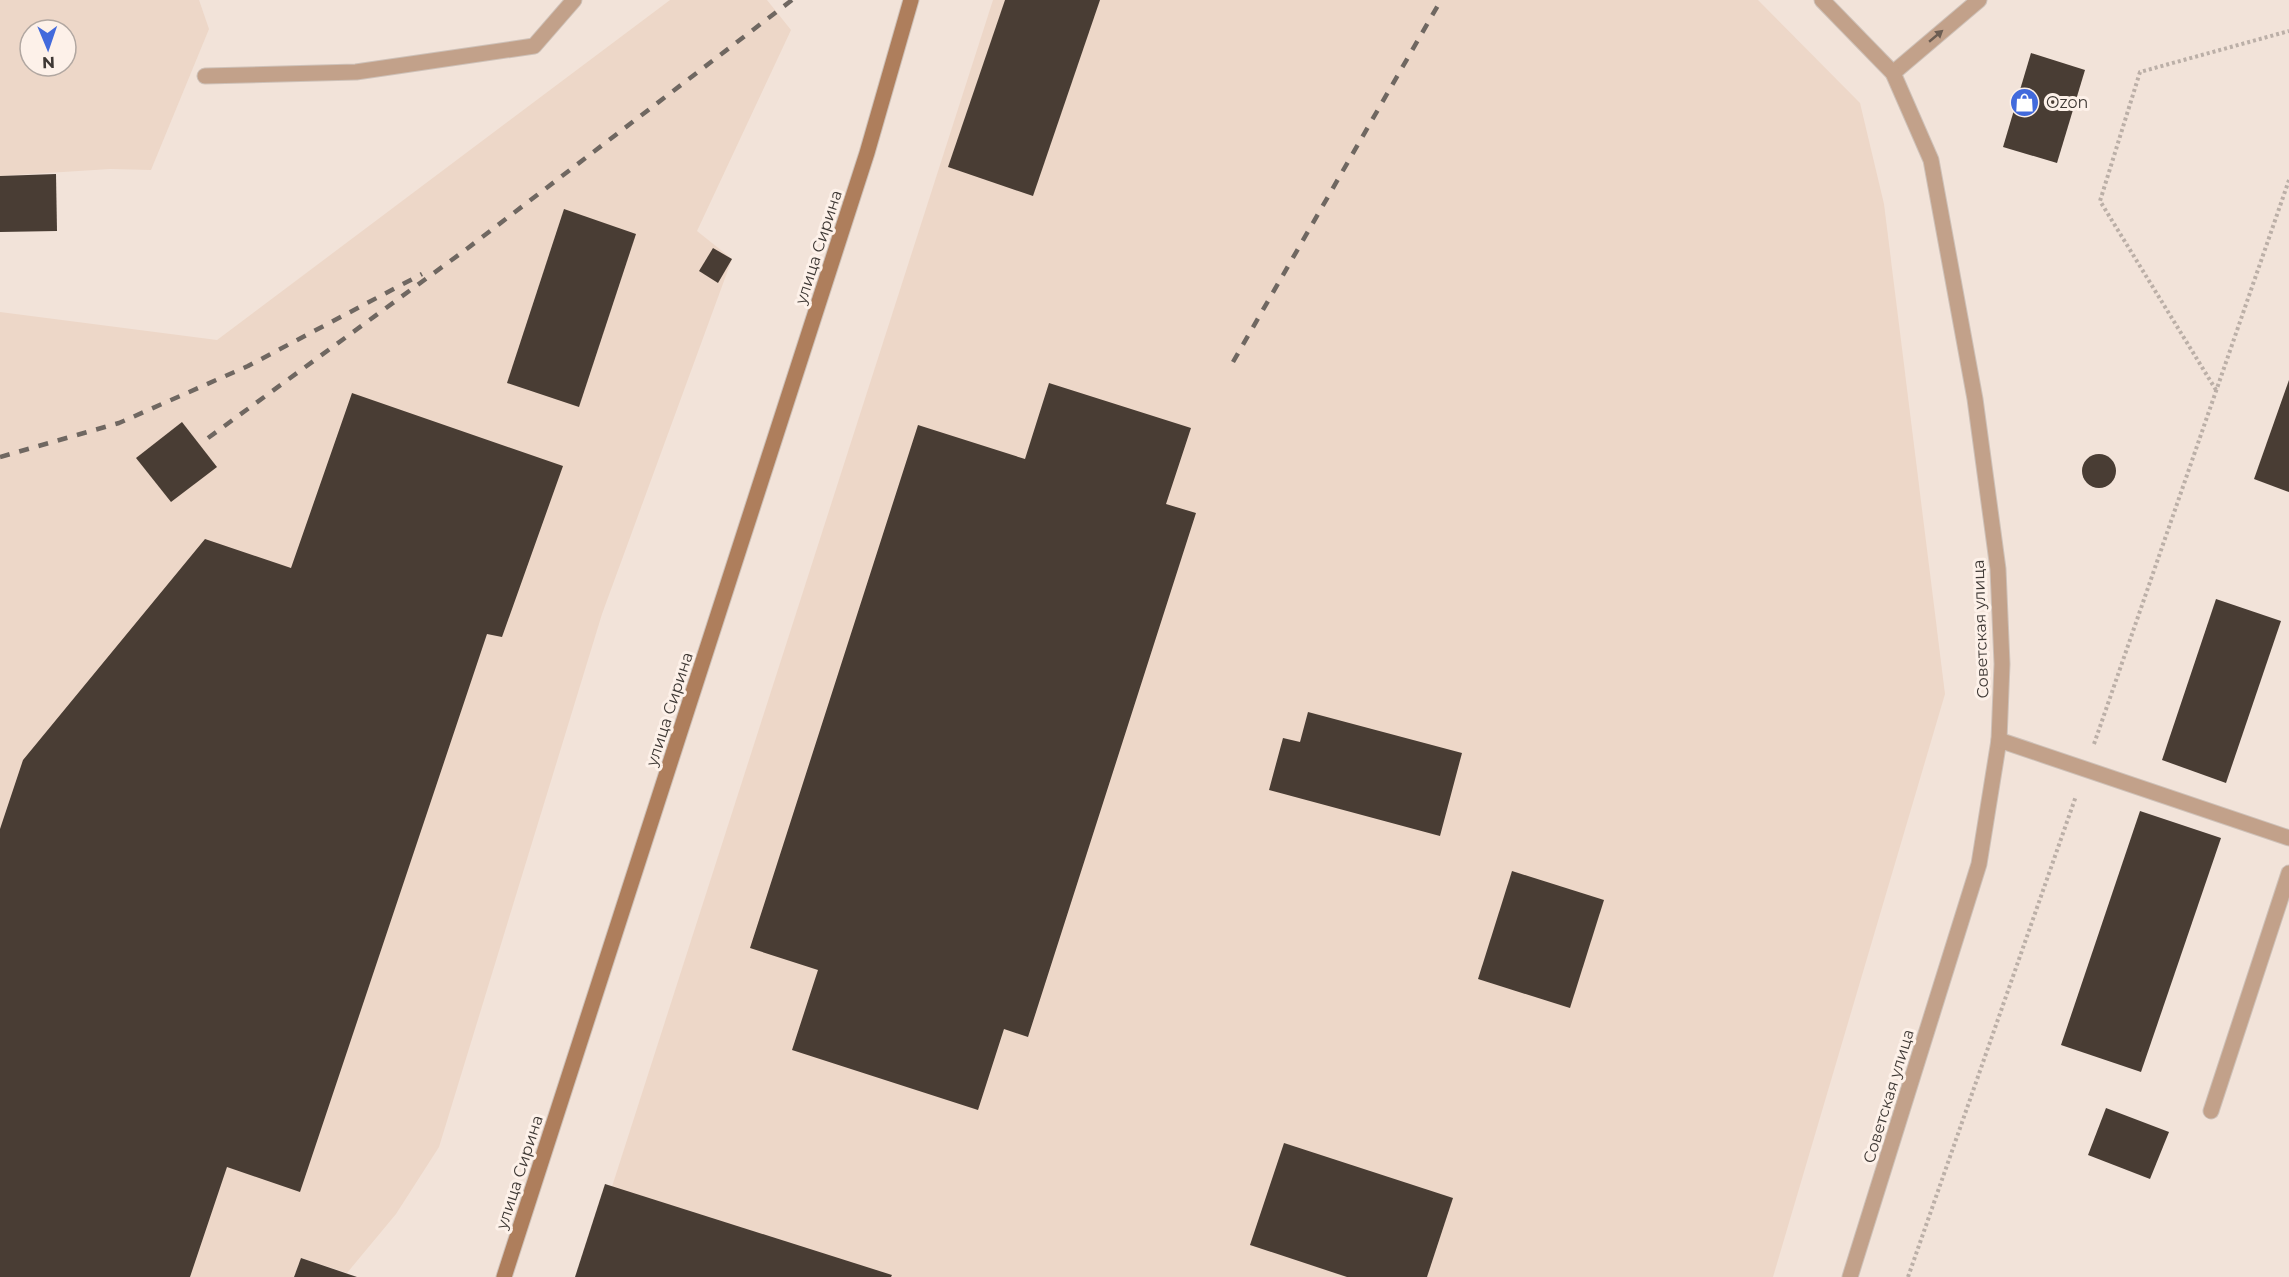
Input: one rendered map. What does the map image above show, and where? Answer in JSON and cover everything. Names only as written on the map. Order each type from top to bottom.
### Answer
[{"type":"street","points":[[205,76],[357,72],[534,45],[574,0]]},
{"type":"street","name":"улица Сирина","points":[[504,1277],[867,153],[911,0]]},
{"type":"street","name":"Советская улица","points":[[1822,0],[1893,73],[1931,160],[1975,399],[1998,569],[2002,664],[2000,740],[1979,864],[1850,1277]]},
{"type":"street","points":[[1893,73],[1979,0]]},
{"type":"street","points":[[2000,740],[2289,838]]},
{"type":"street","points":[[2211,1111],[2289,873]]},
{"type":"path","points":[[2216,390],[2100,201],[2140,72],[2289,31]]},
{"type":"path","points":[[1908,1277],[2289,180]]},
{"type":"shaded area","points":[[0,0],[199,0],[209,29],[151,170],[110,169],[0,176]]},
{"type":"shaded area","points":[[670,0],[767,0],[791,30],[697,231],[732,259],[602,614],[439,1147],[396,1214],[347,1273],[301,1258],[294,1277],[0,1277],[0,312],[217,340]]},
{"type":"shaded area","points":[[993,0],[1758,0],[1860,103],[1884,204],[1945,694],[1773,1277],[583,1277]]},
{"type":"building","points":[[1005,0],[1100,0],[1033,196],[948,167]]},
{"type":"building","points":[[2031,53],[2085,70],[2057,163],[2003,147]]},
{"type":"building","points":[[56,174],[57,231],[0,232],[0,176]]},
{"type":"building","points":[[564,209],[636,234],[579,407],[507,383]]},
{"type":"building","points":[[713,248],[732,259],[718,283],[699,271]]},
{"type":"building","points":[[2289,380],[2289,492],[2254,479]]},
{"type":"building","points":[[1049,383],[1191,428],[1166,504],[1196,513],[1028,1037],[1004,1029],[978,1110],[792,1050],[818,970],[750,948],[918,425],[1025,459]]},
{"type":"building","points":[[352,393],[563,466],[502,637],[487,634],[300,1192],[227,1167],[190,1277],[0,1277],[0,829],[23,760],[205,539],[291,568]]},
{"type":"building","points":[[182,422],[217,467],[171,502],[136,458]]},
{"type":"building","points":[[2099,454],[2111,459],[2116,471],[2111,483],[2099,488],[2087,483],[2082,471],[2087,459]]},
{"type":"building","points":[[2216,599],[2281,621],[2226,783],[2162,760]]},
{"type":"building","points":[[1308,712],[1462,753],[1440,836],[1269,790],[1283,738],[1300,742]]},
{"type":"building","points":[[2140,811],[2221,838],[2141,1072],[2061,1045]]},
{"type":"building","points":[[1512,871],[1604,900],[1570,1008],[1478,979]]},
{"type":"building","points":[[2106,1108],[2169,1132],[2150,1179],[2088,1155]]},
{"type":"building","points":[[1284,1143],[1453,1198],[1427,1277],[1347,1277],[1250,1245]]},
{"type":"building","points":[[605,1184],[892,1275],[891,1277],[575,1277]]},
{"type":"building","points":[[301,1258],[357,1277],[294,1277]]},
{"type":"railway","points":[[208,438],[464,251],[792,0]]},
{"type":"railway","points":[[1233,362],[1441,0]]},
{"type":"railway","points":[[0,457],[119,423],[248,366],[422,274]]},
{"type":"place","name":"Ozon","points":[[2025,102]]}]
